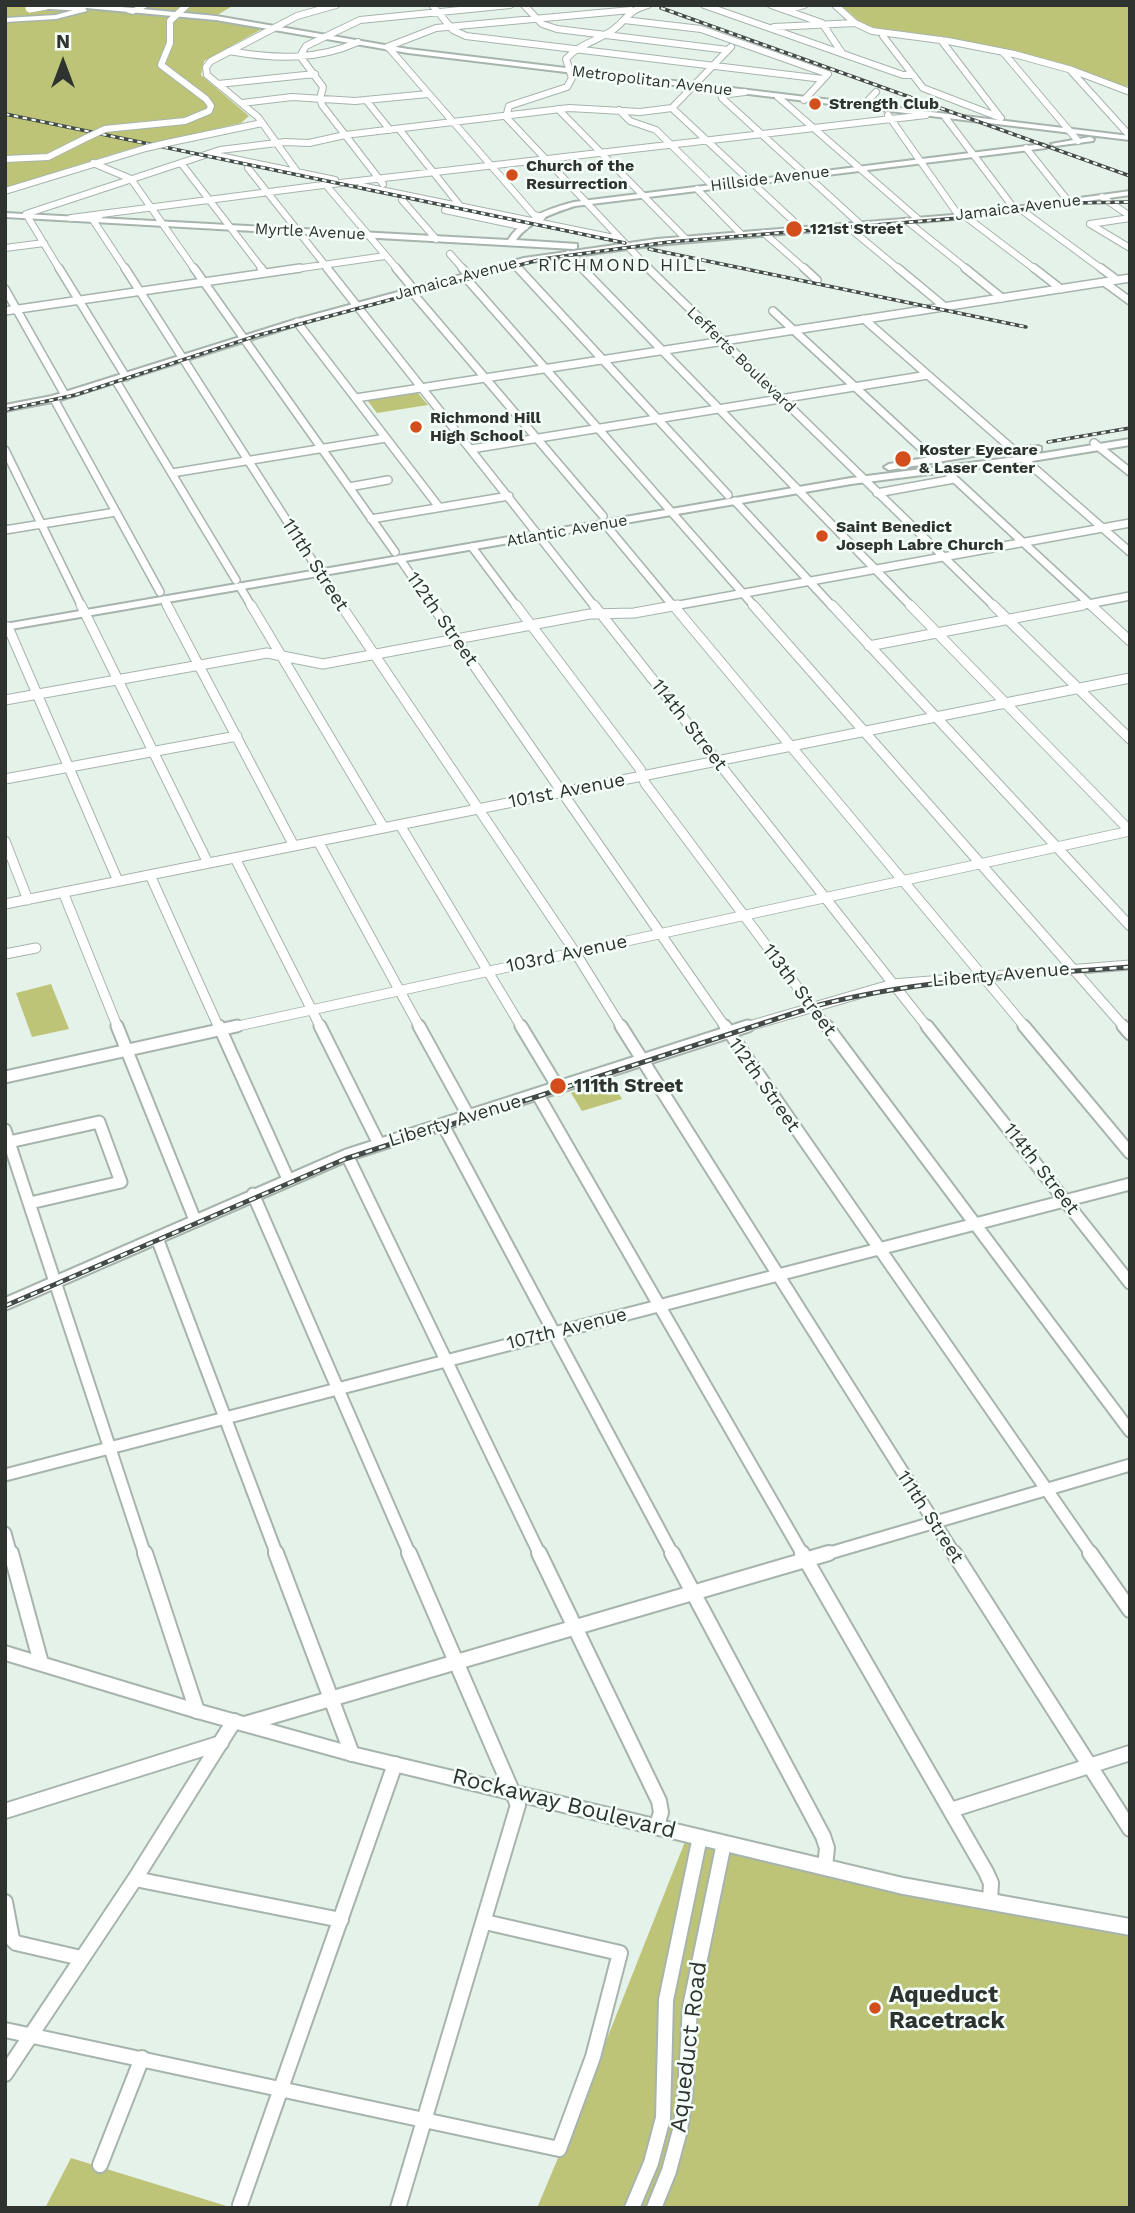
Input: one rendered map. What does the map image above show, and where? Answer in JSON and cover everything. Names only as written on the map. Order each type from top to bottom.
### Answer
[{"type":"highway","points":[[5,12],[46,5]]},
{"type":"highway","points":[[133,11],[148,5],[156,12]]},
{"type":"highway","points":[[5,20],[66,15],[76,7]]},
{"type":"main road","name":"Metropolitan Avenue","points":[[29,7],[76,7],[175,14]]},
{"type":"main road","name":"Metropolitan Avenue","points":[[133,11],[175,14],[388,47],[721,92],[745,92],[1007,125],[1129,136]]},
{"type":"main road","points":[[1055,144],[1115,136]]},
{"type":"main road","points":[[1078,141],[1129,136]]},
{"type":"main road","name":"Hillside Avenue","points":[[510,243],[524,227],[538,219],[564,207],[585,202],[1043,146]]},
{"type":"main road","name":"Jamaica Avenue","points":[[5,408],[54,398],[121,379],[297,321],[518,262],[583,249],[962,216],[1130,193]]},
{"type":"main road","name":"Myrtle Avenue","points":[[5,215],[97,217],[163,224],[583,249]]},
{"type":"main road","points":[[510,243],[518,262]]},
{"type":"main road","name":"Atlantic Avenue","points":[[860,476],[1024,459],[1130,439]]},
{"type":"main road","name":"Atlantic Avenue","points":[[6,624],[860,476],[933,459],[1013,450],[1097,445]]},
{"type":"main road","name":"Atlantic Avenue","points":[[398,556],[472,547],[537,532]]},
{"type":"main road","name":"Rockaway Boulevard","points":[[5,1653],[352,1754],[903,1886],[1130,1927]]},
{"type":"street","points":[[5,159],[48,157],[105,129],[127,124],[191,119],[211,109],[206,99],[161,65],[169,46],[170,20],[187,5]]},
{"type":"street","points":[[299,173],[262,123],[207,75],[205,67],[229,51],[297,16],[336,5]]},
{"type":"street","points":[[432,5],[450,27],[458,33],[474,37],[826,77]]},
{"type":"street","points":[[300,56],[306,46],[360,20],[510,5]]},
{"type":"street","points":[[524,5],[536,19],[557,29],[728,50]]},
{"type":"street","points":[[605,5],[627,12]]},
{"type":"street","points":[[538,219],[388,47],[415,34],[450,27],[627,12],[648,5]]},
{"type":"street","points":[[704,5],[903,75],[913,75]]},
{"type":"street","points":[[771,5],[824,24],[842,53]]},
{"type":"street","points":[[786,10],[804,5]]},
{"type":"street","points":[[835,5],[855,23]]},
{"type":"street","points":[[506,117],[509,106],[519,101],[567,87],[572,78],[566,59],[575,49],[624,20],[627,12]]},
{"type":"street","points":[[624,20],[701,29],[826,77]]},
{"type":"street","points":[[768,27],[855,23],[884,33],[1003,52],[1072,70],[1130,92]]},
{"type":"street","points":[[884,33],[883,36],[924,89],[1000,118]]},
{"type":"street","points":[[941,40],[1007,125]]},
{"type":"street","points":[[384,828],[172,473],[79,300],[26,214],[233,147],[309,143],[345,135],[558,109],[583,107],[653,111],[672,108],[737,41]]},
{"type":"street","points":[[809,42],[834,41]]},
{"type":"street","points":[[229,51],[265,58],[300,56],[341,51],[358,42]]},
{"type":"street","points":[[1003,52],[1078,141]]},
{"type":"street","points":[[300,56],[323,87],[320,99],[389,191]]},
{"type":"street","points":[[1072,70],[1129,136]]},
{"type":"street","points":[[218,84],[314,74]]},
{"type":"street","points":[[1080,80],[1081,77],[1088,76]]},
{"type":"street","points":[[804,100],[826,77]]},
{"type":"street","points":[[721,92],[762,134],[861,225]]},
{"type":"street","points":[[862,107],[876,92]]},
{"type":"street","points":[[242,103],[292,97],[366,100],[428,93]]},
{"type":"street","points":[[778,97],[919,220]]},
{"type":"street","points":[[366,100],[390,130]]},
{"type":"street","points":[[672,108],[803,230]]},
{"type":"street","points":[[558,109],[685,239]]},
{"type":"street","points":[[619,110],[630,121],[656,130],[714,187]]},
{"type":"street","points":[[884,110],[962,216],[1061,289]]},
{"type":"street","points":[[234,128],[249,123],[254,114]]},
{"type":"street","points":[[97,217],[268,192],[926,115]]},
{"type":"street","name":"Lefferts Boulevard","points":[[506,117],[626,246],[1130,739]]},
{"type":"street","points":[[945,117],[1013,207],[1117,280]]},
{"type":"street","points":[[5,191],[146,148],[262,123]]},
{"type":"street","points":[[399,129],[462,206]]},
{"type":"street","points":[[1026,148],[1069,202]]},
{"type":"street","points":[[208,154],[538,219],[619,239]]},
{"type":"street","points":[[195,158],[524,227]]},
{"type":"street","points":[[93,163],[131,179]]},
{"type":"street","points":[[181,163],[265,273]]},
{"type":"street","name":"114th Street","points":[[248,168],[1130,1283]]},
{"type":"street","points":[[281,175],[299,173]]},
{"type":"street","name":"112th Street","points":[[131,179],[456,639],[1130,1610]]},
{"type":"street","points":[[326,185],[1130,1153]]},
{"type":"street","points":[[697,189],[742,235]]},
{"type":"street","points":[[1102,197],[1130,217]]},
{"type":"street","points":[[402,200],[436,239]]},
{"type":"street","points":[[453,212],[462,206]]},
{"type":"street","name":"111th Street","points":[[97,217],[247,460],[575,952],[776,1276],[1130,1829]]},
{"type":"street","points":[[1130,217],[1090,224],[1130,248]]},
{"type":"street","points":[[907,221],[1002,298]]},
{"type":"street","points":[[847,226],[945,307]]},
{"type":"street","points":[[764,233],[817,280]]},
{"type":"street","points":[[5,248],[44,243]]},
{"type":"street","points":[[450,254],[598,429],[1130,1034]]},
{"type":"street","points":[[568,254],[1130,831]]},
{"type":"street","points":[[5,311],[385,256]]},
{"type":"street","points":[[518,262],[658,419],[1130,926]]},
{"type":"street","points":[[356,398],[1130,278]]},
{"type":"street","points":[[1104,282],[1130,301]]},
{"type":"street","points":[[5,289],[65,395]]},
{"type":"street","points":[[773,311],[1130,641]]},
{"type":"street","points":[[864,319],[1130,552]]},
{"type":"street","points":[[297,321],[439,507]]},
{"type":"street","points":[[471,449],[928,375]]},
{"type":"street","points":[[54,398],[294,846]]},
{"type":"street","points":[[172,473],[386,438]]},
{"type":"street","points":[[1097,445],[1130,472]]},
{"type":"street","points":[[5,450],[208,863]]},
{"type":"street","points":[[349,487],[388,480]]},
{"type":"street","points":[[877,493],[954,480]]},
{"type":"street","points":[[371,519],[509,496]]},
{"type":"street","points":[[5,530],[116,512]]},
{"type":"street","points":[[290,671],[590,614],[623,615],[1130,523]]},
{"type":"street","name":"113th Street","points":[[472,547],[640,769],[645,783],[742,915],[1130,1431]]},
{"type":"street","points":[[869,646],[1130,596]]},
{"type":"street","points":[[6,624],[118,881]]},
{"type":"street","points":[[5,700],[267,653],[323,664]]},
{"type":"street","name":"101st Avenue","points":[[5,904],[1130,678]]},
{"type":"street","points":[[5,779],[237,736]]},
{"type":"street","points":[[401,825],[559,1088]]},
{"type":"street","name":"103rd Avenue","points":[[5,1077],[1130,831]]},
{"type":"street","points":[[5,841],[28,900]]},
{"type":"street","points":[[318,841],[469,1117]]},
{"type":"street","points":[[235,858],[379,1144]]},
{"type":"street","points":[[150,875],[288,1179]]},
{"type":"street","points":[[63,892],[195,1220]]},
{"type":"street","points":[[5,954],[36,948]]},
{"type":"street","name":"Liberty Avenue","points":[[5,1304],[347,1155],[538,1096],[811,1006],[893,984],[1130,964]]},
{"type":"street","points":[[538,1096],[989,1876],[990,1902]]},
{"type":"street","points":[[9,1142],[99,1122],[121,1182],[30,1203]]},
{"type":"street","points":[[443,1125],[823,1836],[827,1849],[825,1867]]},
{"type":"street","points":[[5,1130],[197,1711]]},
{"type":"street","points":[[347,1155],[659,1801],[661,1812],[657,1826]]},
{"type":"street","name":"107th Avenue","points":[[5,1475],[1130,1184]]},
{"type":"street","points":[[253,1194],[518,1805],[398,2208]]},
{"type":"street","points":[[157,1238],[352,1754]]},
{"type":"street","points":[[5,1811],[203,1755],[221,1743],[239,1723],[1130,1465]]},
{"type":"street","points":[[5,1533],[41,1663]]},
{"type":"street","points":[[951,1810],[1130,1753]]},
{"type":"street","points":[[5,2074],[135,1879],[203,1755]]},
{"type":"street","points":[[240,2205],[395,1764]]},
{"type":"street","name":"Aqueduct Road","points":[[632,2208],[651,2163],[663,2119],[666,2091],[666,2000],[699,1837]]},
{"type":"street","name":"Aqueduct Road","points":[[654,2208],[669,2171],[681,2122],[690,2007],[724,1843]]},
{"type":"street","points":[[135,1879],[341,1920]]},
{"type":"street","points":[[5,1902],[12,1939],[16,1943],[81,1958]]},
{"type":"street","points":[[5,2030],[559,2150],[593,2057],[620,1952],[485,1922]]},
{"type":"street","points":[[100,2165],[142,2058]]},
{"type":"green space","points":[[5,5],[234,5],[211,19],[262,29],[204,61],[201,75],[249,116],[241,123],[126,150],[5,188]]},
{"type":"green space","points":[[841,5],[1130,5],[1130,86],[1124,87],[1071,67],[877,29],[860,22]]},
{"type":"green space","points":[[417,392],[428,405],[377,413],[367,400]]},
{"type":"green space","points":[[51,984],[69,1029],[32,1037],[16,993]]},
{"type":"green space","points":[[611,1080],[622,1099],[582,1111],[571,1093]]},
{"type":"green space","name":"Aqueduct Racetrack","points":[[688,1834],[1130,1927],[1130,2208],[537,2208]]},
{"type":"green space","points":[[71,2158],[233,2208],[45,2208]]},
{"type":"railway","points":[[661,8],[1130,176]]},
{"type":"railway","points":[[5,114],[625,243]]},
{"type":"railway","points":[[5,410],[75,395],[259,335],[542,259],[669,242],[959,218],[1072,203],[1130,202]]},
{"type":"railway","points":[[649,249],[1026,327]]},
{"type":"railway","points":[[1048,442],[1130,428]]},
{"type":"railway","points":[[5,1306],[345,1159],[819,1005],[935,984],[1130,967]]},
{"type":"place","name":"Strength Club","points":[[815,104]]},
{"type":"place","name":"Church of the Resurrection","points":[[512,175]]},
{"type":"place","name":"121st Street","points":[[794,229]]},
{"type":"place","name":"Richmond Hill High School","points":[[416,427]]},
{"type":"place","name":"Koster Eyecare & Laser Center","points":[[903,459]]},
{"type":"place","name":"Saint Benedict Joseph Labre Church","points":[[822,536]]},
{"type":"place","name":"111th Street","points":[[558,1086]]},
{"type":"place","name":"Aqueduct Racetrack","points":[[875,2008]]},
{"type":"district","name":"RICHMOND HILL","points":[[623,266]]}]
